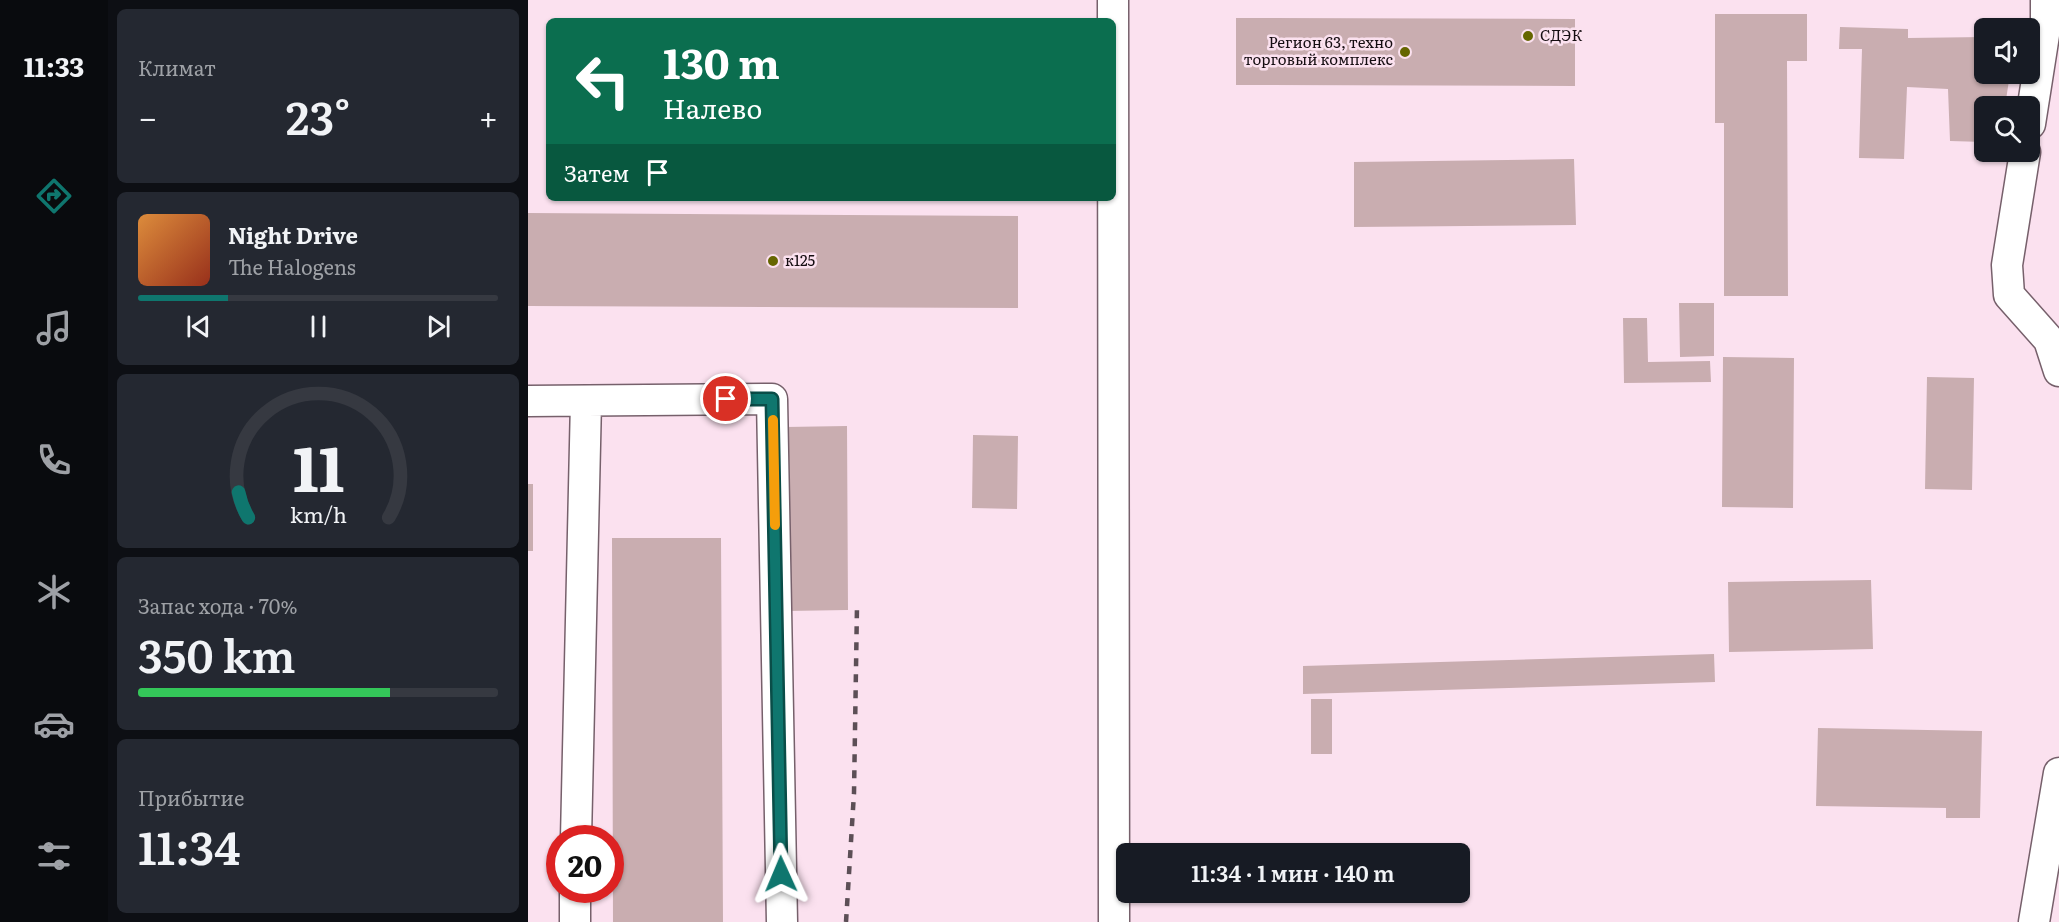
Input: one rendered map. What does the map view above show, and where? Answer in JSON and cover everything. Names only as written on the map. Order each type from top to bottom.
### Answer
[{"type":"street","points":[[1113,0],[1113,18]]},
{"type":"street","points":[[2047,0],[2059,13]]},
{"type":"street","points":[[2034,96],[2046,22],[2047,0]]},
{"type":"street","points":[[2023,162],[2007,265],[2009,295],[2049,340],[2059,371]]},
{"type":"street","points":[[1113,201],[1114,922]]},
{"type":"street","points":[[528,401],[772,399],[782,922]]},
{"type":"street","points":[[576,825],[586,400]]},
{"type":"street","points":[[2034,922],[2059,773]]},
{"type":"street","points":[[575,903],[575,922]]},
{"type":"building","points":[[1715,14],[1807,14],[1807,61],[1787,61],[1788,296],[1724,296],[1724,123],[1715,123]]},
{"type":"building","name":"Регион 63, техно торговый комплекс","points":[[1236,18],[1575,19],[1575,86],[1236,85]]},
{"type":"building","points":[[1840,27],[1908,29],[1908,38],[1974,37],[1974,84],[2008,84],[2007,96],[1974,96],[1974,142],[1950,141],[1948,89],[1907,87],[1904,159],[1859,158],[1862,49],[1839,49]]},
{"type":"building","points":[[1574,159],[1576,225],[1354,227],[1354,162]]},
{"type":"building","name":"к125","points":[[528,213],[1018,216],[1018,308],[528,306]]},
{"type":"building","points":[[1679,303],[1714,303],[1714,356],[1680,357]]},
{"type":"building","points":[[1623,318],[1647,318],[1648,362],[1710,361],[1711,382],[1624,383]]},
{"type":"building","points":[[1723,357],[1794,358],[1793,508],[1722,507]]},
{"type":"building","points":[[1927,377],[1974,378],[1972,490],[1925,489]]},
{"type":"building","points":[[847,426],[848,610],[787,611],[786,427]]},
{"type":"building","points":[[973,435],[1018,436],[1017,509],[972,508]]},
{"type":"building","points":[[528,484],[533,484],[533,551],[528,551]]},
{"type":"building","points":[[612,538],[721,538],[723,922],[613,922],[613,903],[624,903],[624,825],[613,825]]},
{"type":"building","points":[[1871,580],[1873,649],[1729,652],[1728,582]]},
{"type":"building","points":[[1714,654],[1715,682],[1303,694],[1303,666]]},
{"type":"building","points":[[1311,699],[1332,699],[1332,754],[1311,754]]},
{"type":"building","points":[[1818,728],[1982,731],[1980,818],[1946,818],[1946,808],[1816,806]]},
{"type":"railway","points":[[846,922],[854,793],[857,606]]},
{"type":"slow traffic","points":[[773,420],[775,525]]},
{"type":"place","name":"СДЭК","points":[[1528,36]]},
{"type":"place","name":"Регион 63, техно торговый комплекс","points":[[1405,52]]},
{"type":"place","name":"к125","points":[[773,261]]},
{"type":"route","points":[[726,399],[772,399],[781,874]]}]
